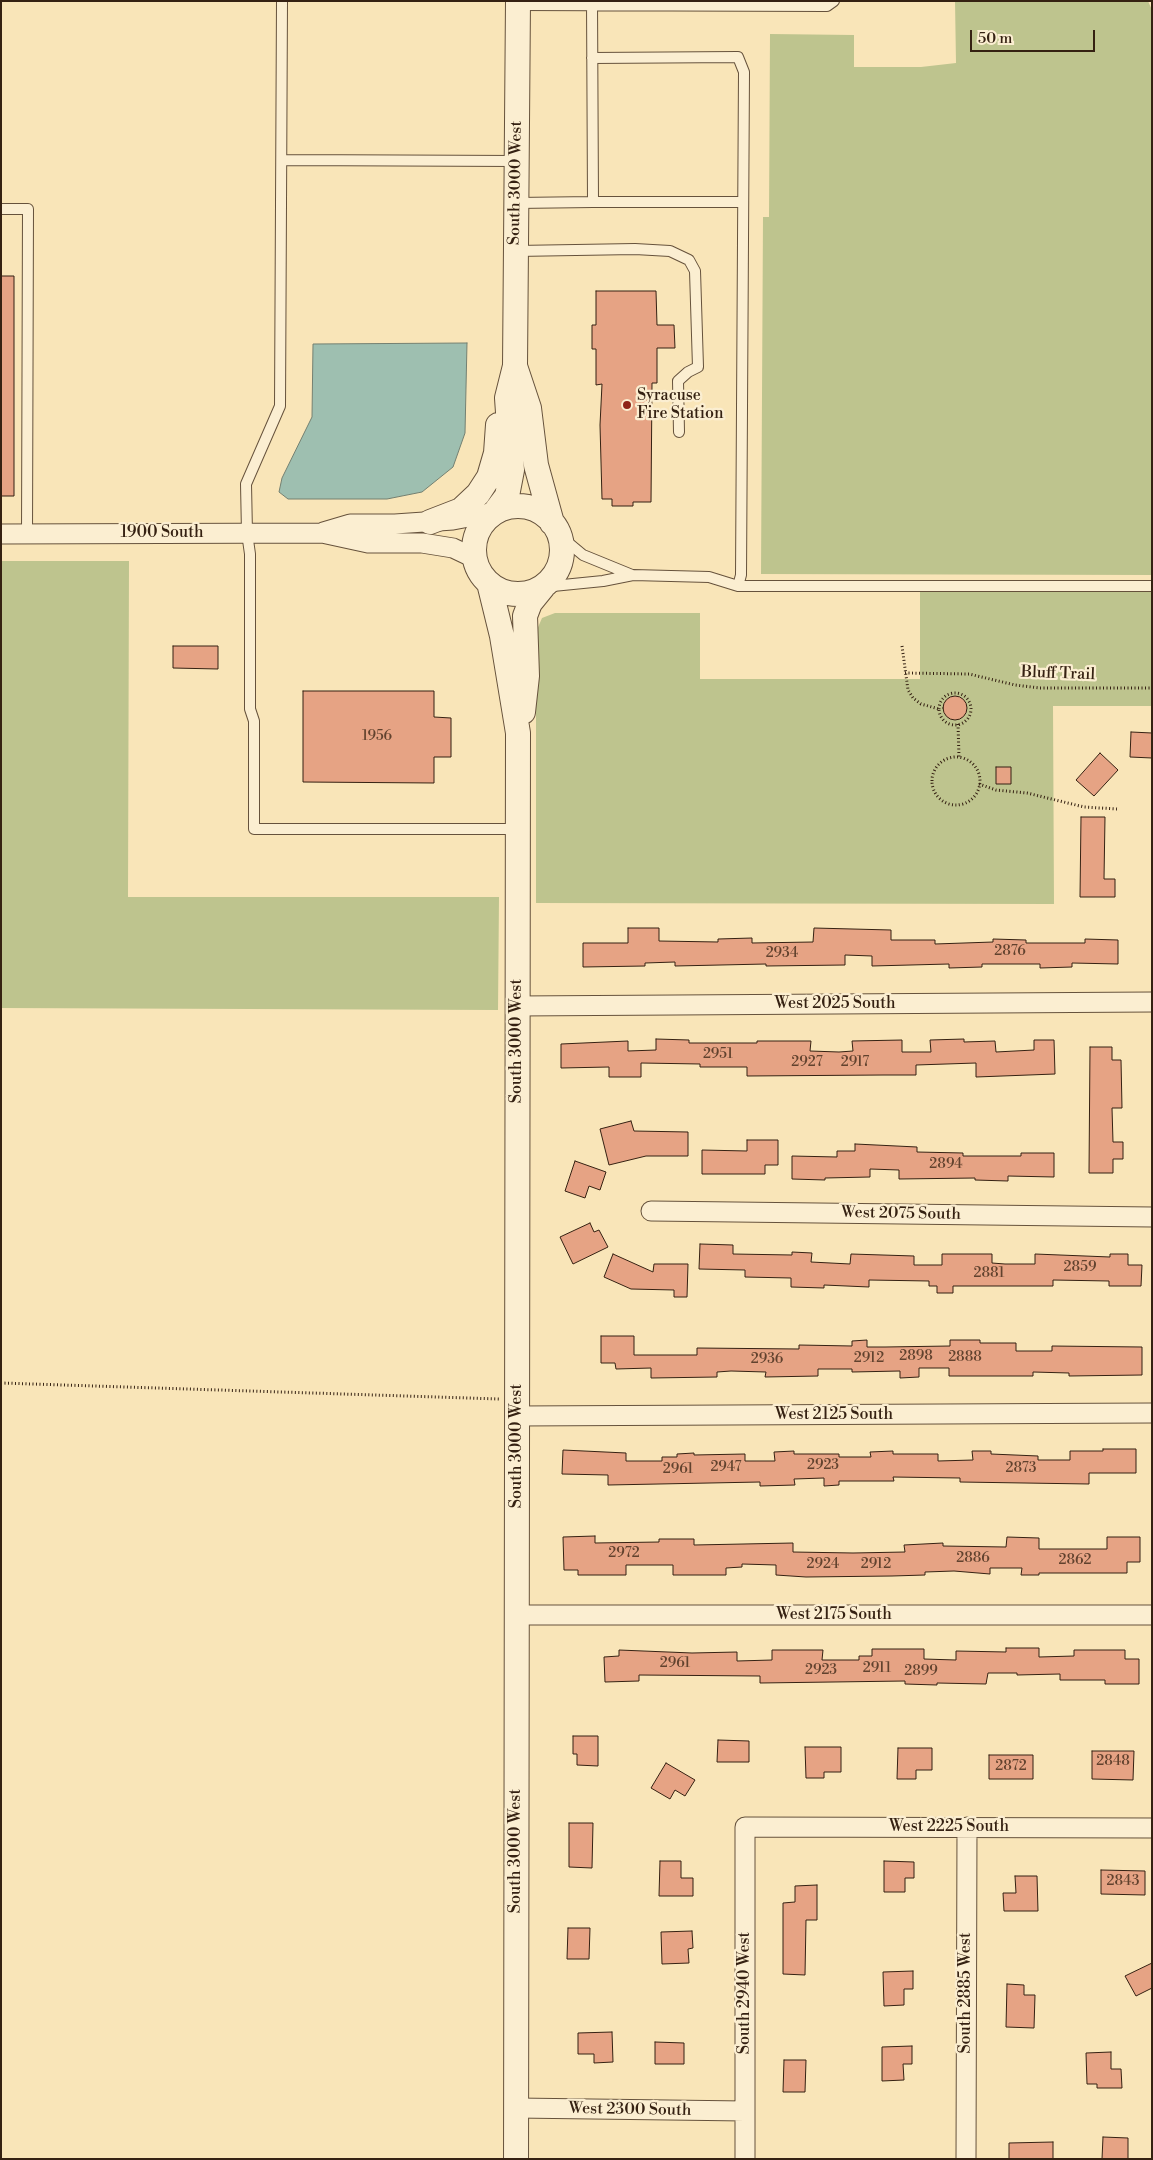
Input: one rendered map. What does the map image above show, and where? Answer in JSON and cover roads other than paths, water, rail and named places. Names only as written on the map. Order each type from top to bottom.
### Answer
[{"type":"street","name":"South 3000 West","points":[[496,512],[508,496],[512,470],[508,398],[515,366],[518,3]]},
{"type":"street","name":"South 3000 West","points":[[515,366],[529,408],[536,465],[556,529]]},
{"type":"street","points":[[430,522],[461,510],[478,494],[489,477],[496,453],[498,422],[508,398]]},
{"type":"street","points":[[322,533],[350,524],[430,522],[453,520],[513,507],[532,509],[543,514],[556,529],[562,549],[560,564],[553,577],[543,586],[530,593],[515,594],[501,591],[488,583],[480,572],[474,558],[474,545],[478,532],[485,521],[496,512]]},
{"type":"street","name":"1900 South","points":[[1,534],[322,533]]},
{"type":"street","points":[[322,533],[368,543],[422,543],[453,548],[474,558]]},
{"type":"street","name":"South 3000 West","points":[[488,583],[502,636],[518,733],[516,2159]]},
{"type":"street","name":"South 3000 West","points":[[518,733],[525,702],[525,616],[530,604],[543,586]]},
{"type":"street","name":"West 2025 South","points":[[517,1006],[1152,1002]]},
{"type":"street","name":"West 2075 South","points":[[651,1211],[1152,1217]]},
{"type":"street","name":"West 2125 South","points":[[517,1408],[1152,1413]]},
{"type":"street","name":"West 2175 South","points":[[516,1615],[1152,1615]]},
{"type":"street","name":"West 2225 South","points":[[745,1827],[1152,1828]]},
{"type":"street","name":"South 2940 West","points":[[745,1827],[745,2159]]},
{"type":"street","name":"South 2885 West","points":[[966,2159],[967,1827]]},
{"type":"street","name":"West 2300 South","points":[[516,2108],[745,2111]]},
{"type":"lane","points":[[282,1],[280,406],[246,484],[247,533],[250,554],[250,709],[254,721],[254,829],[518,829]]},
{"type":"lane","points":[[518,3],[826,6],[834,1]]},
{"type":"lane","points":[[592,3],[593,202]]},
{"type":"lane","points":[[592,58],[738,57],[744,72],[741,575],[738,586]]},
{"type":"lane","points":[[282,160],[517,161]]},
{"type":"lane","points":[[516,203],[743,202]]},
{"type":"lane","points":[[1,209],[28,209],[27,534]]},
{"type":"lane","points":[[516,251],[635,249],[670,251],[690,260],[695,271],[698,366],[678,381],[679,432]]},
{"type":"lane","points":[[556,529],[583,556],[633,576]]},
{"type":"lane","points":[[543,586],[603,581],[633,576],[709,577],[738,586],[1152,586]]},
{"type":"place","name":"Syracuse Fire Station","points":[[627,405]]}]
